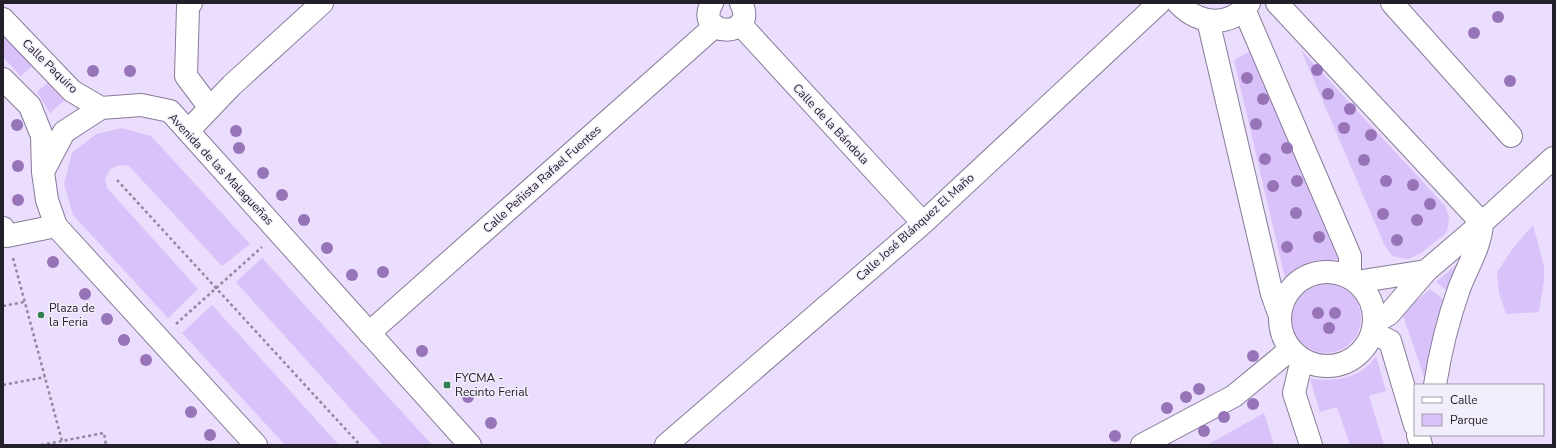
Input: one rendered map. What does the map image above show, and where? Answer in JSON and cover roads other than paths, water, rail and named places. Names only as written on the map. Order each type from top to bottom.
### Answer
[{"type":"street","points":[[191,3],[188,7],[186,76],[210,108]]},
{"type":"street","points":[[188,131],[232,85],[322,3]]},
{"type":"street","points":[[712,3],[709,9],[711,21],[721,30],[728,31],[734,29],[740,24],[743,18],[744,11],[741,3]]},
{"type":"street","name":"Calle José Blánquez El Maño","points":[[666,445],[923,223],[1159,3]]},
{"type":"street","points":[[1178,3],[1186,11],[1196,17],[1208,20],[1221,20],[1233,17],[1247,6],[1350,256],[1353,279]]},
{"type":"street","points":[[1277,3],[1482,223],[1481,235],[1459,290],[1440,354],[1435,384]]},
{"type":"street","points":[[1392,3],[1511,136]]},
{"type":"street","name":"Calle Paquiro","points":[[3,19],[72,91],[101,108]]},
{"type":"street","points":[[1208,20],[1272,294],[1280,316]]},
{"type":"street","name":"Calle de la Bándola","points":[[740,24],[923,223]]},
{"type":"street","name":"Calle Peñista Rafael Fuentes","points":[[369,333],[715,26]]},
{"type":"street","points":[[3,79],[30,106],[42,136],[43,172],[47,200],[56,226],[256,445]]},
{"type":"street","name":"Avenida de las Malagueñas","points":[[43,172],[64,132],[101,108],[141,105],[170,111],[470,445]]},
{"type":"street","points":[[1373,328],[1389,314],[1426,271],[1482,223],[1553,158]]},
{"type":"street","points":[[5,232],[56,226]]},
{"type":"street","points":[[1353,279],[1426,271]]},
{"type":"street","points":[[1319,272],[1335,272],[1353,279],[1367,293],[1373,308],[1373,328],[1366,346],[1356,356],[1344,364],[1329,367],[1315,365],[1296,354],[1284,339],[1280,328],[1280,316],[1284,300],[1292,287],[1304,277],[1319,272]]},
{"type":"street","points":[[1373,328],[1390,341],[1414,422]]},
{"type":"street","points":[[1142,445],[1234,396],[1296,354]]},
{"type":"street","points":[[1296,354],[1294,394],[1311,445]]},
{"type":"place","name":"Plaza de la Feria","points":[[41,315]]},
{"type":"place","name":"FYCMA - Recinto Ferial","points":[[447,385]]}]
